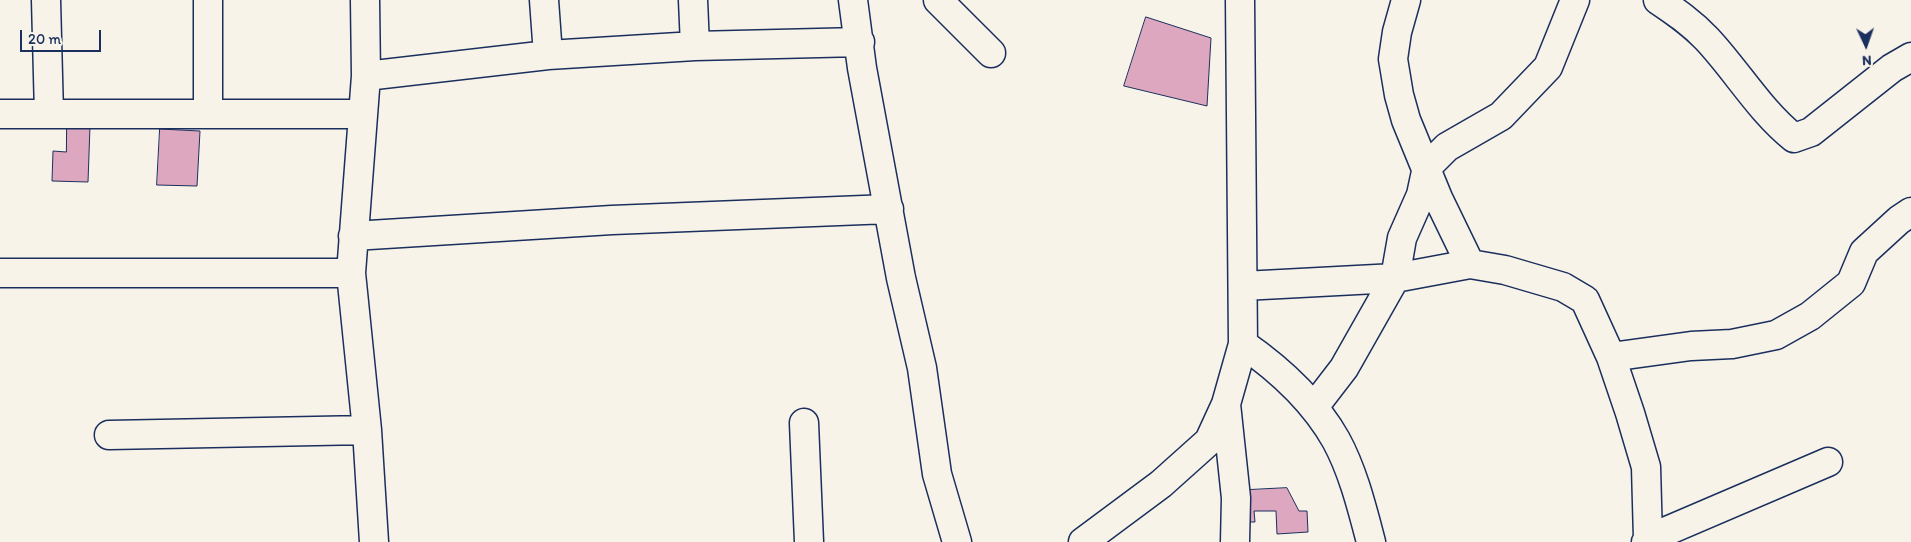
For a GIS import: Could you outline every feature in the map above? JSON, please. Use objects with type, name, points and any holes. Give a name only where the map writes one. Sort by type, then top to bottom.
[{"type":"street","points":[[46,0],[49,114]]},
{"type":"street","points":[[208,0],[208,114]]},
{"type":"street","points":[[365,0],[366,76],[352,236],[351,273],[367,430],[374,542]]},
{"type":"street","points":[[544,0],[548,54]]},
{"type":"street","points":[[693,0],[695,46]]},
{"type":"street","points":[[853,0],[862,68],[902,278],[922,368],[937,474],[957,542]]},
{"type":"street","points":[[938,0],[991,53]]},
{"type":"street","points":[[1083,542],[1161,484],[1208,441],[1226,404],[1243,344],[1240,0]]},
{"type":"street","points":[[1406,0],[1397,32],[1393,59],[1399,95],[1406,120],[1427,167],[1438,198],[1470,264]]},
{"type":"street","points":[[1314,407],[1344,368],[1396,278],[1402,238],[1421,195],[1427,167],[1447,147],[1501,116],[1548,67],[1575,0]]},
{"type":"street","points":[[1658,0],[1679,13],[1706,38],[1778,126],[1794,138],[1811,132],[1892,68],[1911,57]]},
{"type":"street","points":[[366,76],[548,54],[695,46],[860,42]]},
{"type":"street","points":[[0,114],[363,114]]},
{"type":"street","points":[[352,236],[612,220],[889,209]]},
{"type":"street","points":[[1611,357],[1691,346],[1732,344],[1776,335],[1810,316],[1851,283],[1864,252],[1911,212]]},
{"type":"street","points":[[1243,286],[1396,278],[1470,264],[1505,270],[1563,287],[1585,300],[1611,357],[1646,467],[1647,540],[1828,462]]},
{"type":"street","points":[[0,273],[351,273]]},
{"type":"street","points":[[1243,344],[1271,364],[1314,407],[1337,441],[1349,469],[1371,542]]},
{"type":"street","points":[[1226,404],[1236,498],[1235,542]]},
{"type":"street","points":[[804,423],[809,542]]},
{"type":"street","points":[[108,435],[367,430]]},
{"type":"building","points":[[1146,17],[1211,38],[1207,106],[1124,86]]},
{"type":"building","points":[[67,125],[90,126],[88,182],[52,181],[53,151],[66,152]]},
{"type":"building","points":[[160,129],[200,131],[197,186],[157,185]]},
{"type":"building","points":[[1287,488],[1299,511],[1307,511],[1308,532],[1277,534],[1276,511],[1254,511],[1255,522],[1243,522],[1248,490]]}]
